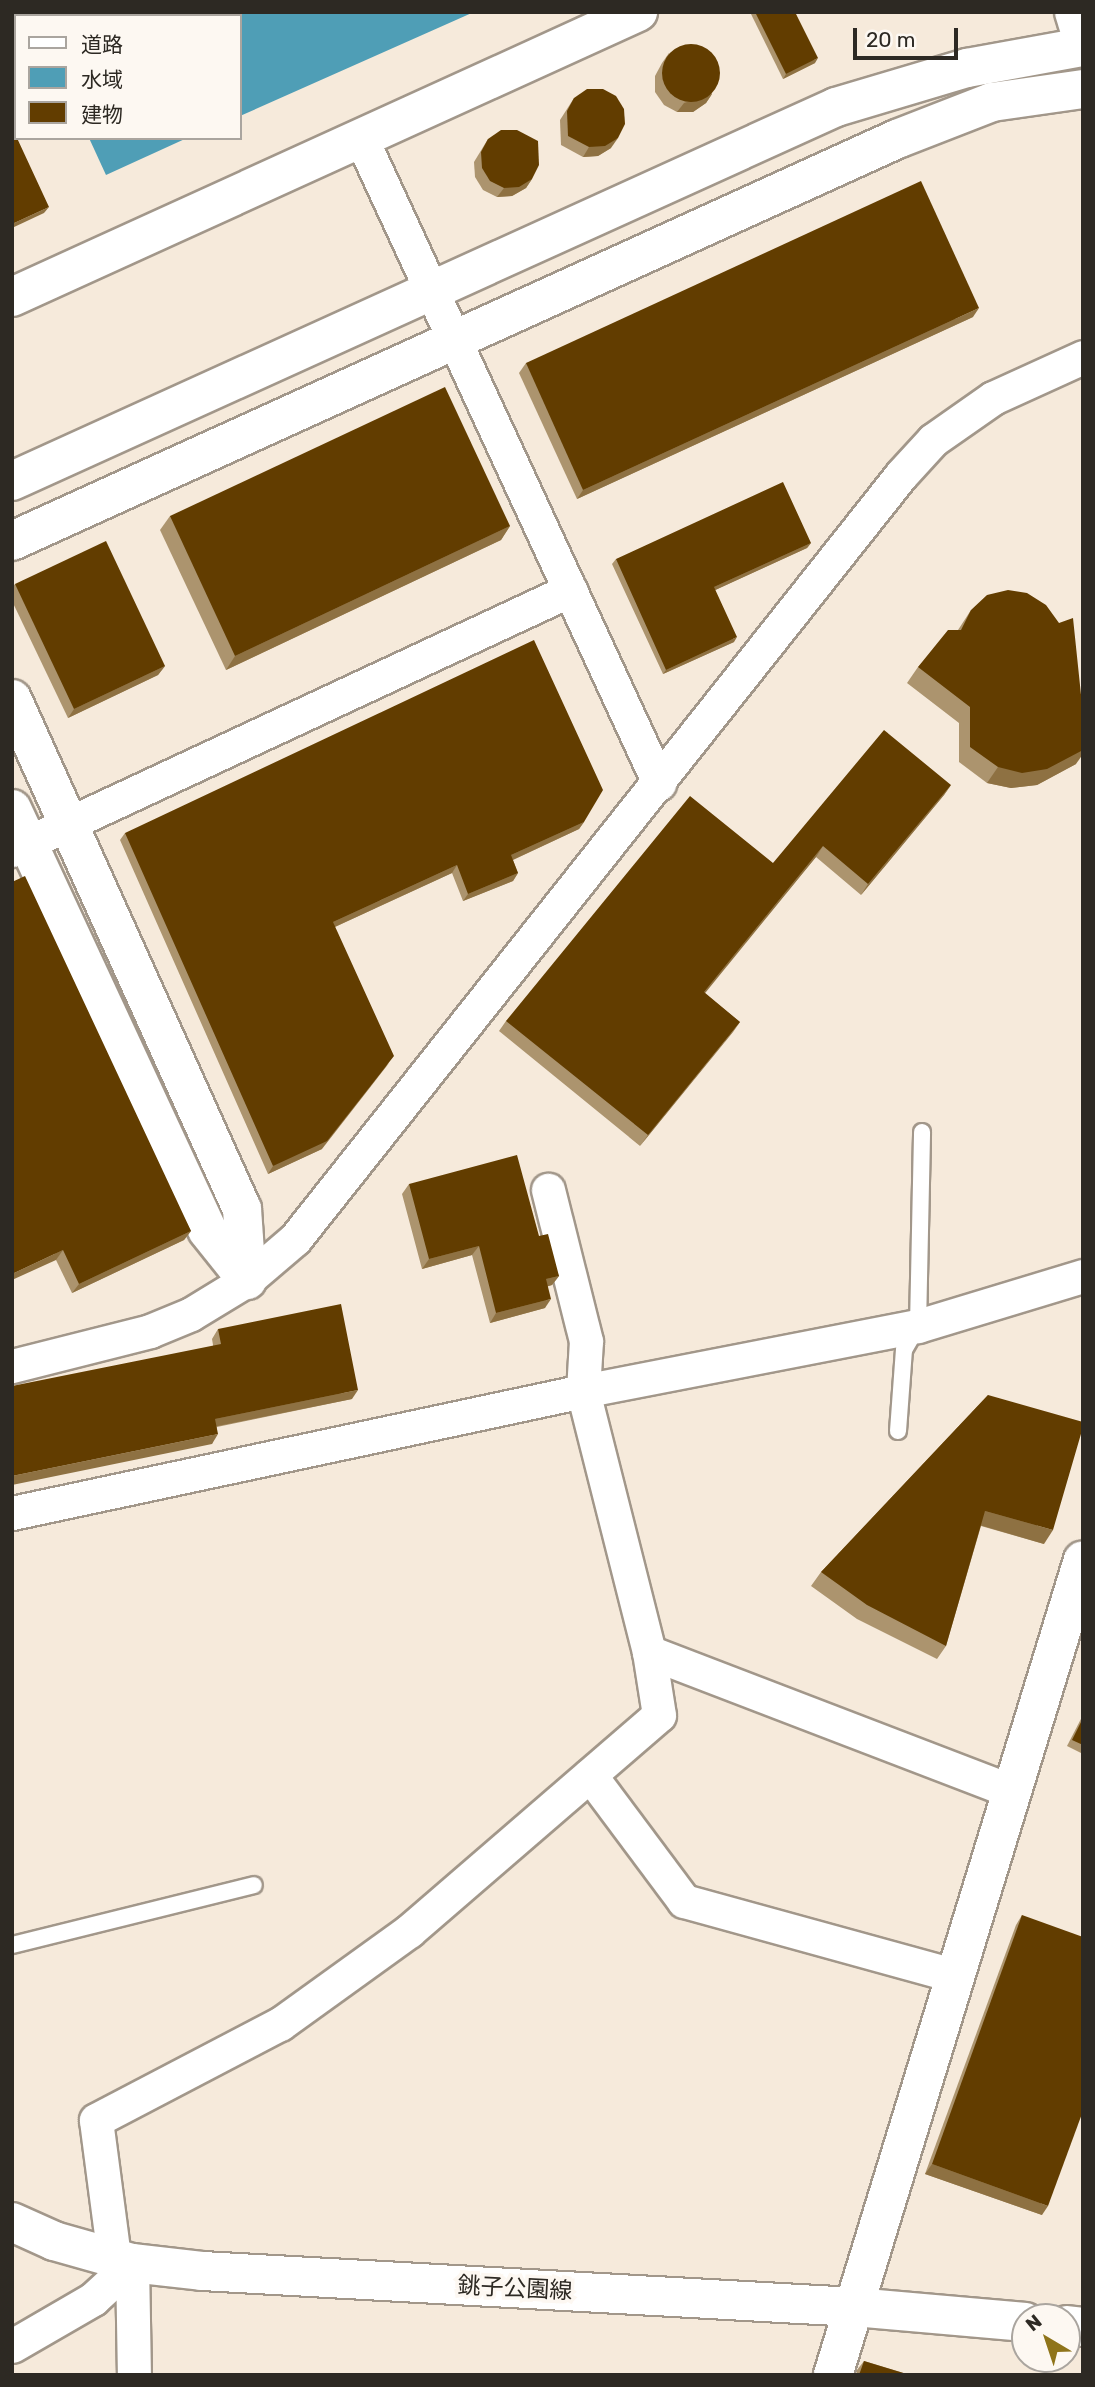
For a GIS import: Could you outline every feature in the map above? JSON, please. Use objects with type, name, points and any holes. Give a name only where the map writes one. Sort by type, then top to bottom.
[{"type":"street","points":[[12,297],[638,12]]},
{"type":"street","points":[[12,481],[836,107],[967,68],[1083,44],[1074,12]]},
{"type":"street","points":[[12,541],[918,130],[992,102],[1083,89]]},
{"type":"street","points":[[361,138],[659,783]]},
{"type":"street","points":[[12,1366],[150,1331],[191,1314],[247,1280],[295,1239],[933,440],[993,398],[1083,357]]},
{"type":"street","points":[[247,1280],[207,1230],[17,834],[67,825],[570,590]]},
{"type":"street","points":[[12,699],[242,1209],[247,1280]]},
{"type":"street","points":[[134,2375],[123,2260],[96,2119],[280,2024],[409,1931],[659,1715],[649,1652],[583,1391],[586,1341],[548,1190]]},
{"type":"street","points":[[12,1513],[583,1391],[918,1326],[1083,1276]]},
{"type":"street","points":[[833,2375],[1083,1560]]},
{"type":"street","points":[[649,1652],[1013,1792]]},
{"type":"street","points":[[590,1775],[684,1901],[956,1976]]},
{"type":"street","name":"銚子公園線","points":[[12,2222],[54,2241],[123,2260],[854,2307],[1011,2321]]},
{"type":"street","points":[[12,2346],[93,2299],[123,2260]]},
{"type":"lane","points":[[898,1431],[904,1350],[918,1326],[922,1132]]},
{"type":"lane","points":[[12,1945],[254,1885]]},
{"type":"water","points":[[31,12],[474,12],[242,115],[242,14]]},
{"type":"water","points":[[90,140],[183,140],[106,175]]},
{"type":"building","points":[[755,12],[795,12],[818,58],[786,74]]},
{"type":"building","points":[[685,44],[697,44],[712,52],[720,67],[720,79],[712,94],[697,102],[685,102],[670,94],[662,79],[662,67],[670,52]]},
{"type":"building","points":[[587,89],[603,89],[616,96],[624,109],[625,124],[618,138],[605,146],[589,147],[568,136],[567,111],[574,98]]},
{"type":"building","points":[[12,129],[14,140],[18,140],[49,207],[12,224]]},
{"type":"building","points":[[501,130],[517,130],[538,141],[539,165],[532,179],[519,187],[504,188],[490,181],[482,168],[481,152],[488,139]]},
{"type":"building","points":[[921,181],[979,308],[583,490],[526,363]]},
{"type":"building","points":[[445,387],[510,526],[235,656],[170,516]]},
{"type":"building","points":[[783,482],[811,543],[714,587],[737,637],[666,670],[616,559]]},
{"type":"building","points":[[106,541],[165,666],[74,709],[15,584]]},
{"type":"building","points":[[1008,590],[1027,593],[1046,605],[1059,623],[1073,618],[1083,714],[1083,750],[1047,769],[1022,773],[998,767],[970,747],[970,707],[918,667],[948,630],[961,630],[971,610],[987,595]]},
{"type":"building","points":[[534,640],[603,790],[584,822],[511,855],[518,873],[468,894],[457,865],[333,922],[394,1056],[327,1141],[273,1166],[125,833]]},
{"type":"building","points":[[884,730],[951,785],[868,884],[823,846],[704,992],[740,1022],[648,1135],[506,1021],[690,796],[773,863]]},
{"type":"building","points":[[25,876],[191,1231],[79,1284],[63,1250],[12,1274],[12,882]]},
{"type":"building","points":[[517,1155],[539,1236],[548,1234],[559,1276],[546,1279],[551,1299],[496,1313],[479,1246],[429,1259],[409,1184]]},
{"type":"building","points":[[341,1304],[358,1390],[215,1419],[218,1434],[12,1476],[12,1386],[221,1344],[218,1329]]},
{"type":"building","points":[[988,1395],[1083,1422],[1083,1427],[1053,1530],[985,1511],[946,1646],[867,1605],[821,1572]]},
{"type":"building","points":[[1083,1718],[1083,1745],[1072,1740]]},
{"type":"building","points":[[1022,1915],[1083,1937],[1083,2111],[1048,2206],[932,2164]]},
{"type":"building","points":[[864,2361],[910,2375],[859,2375]]}]
